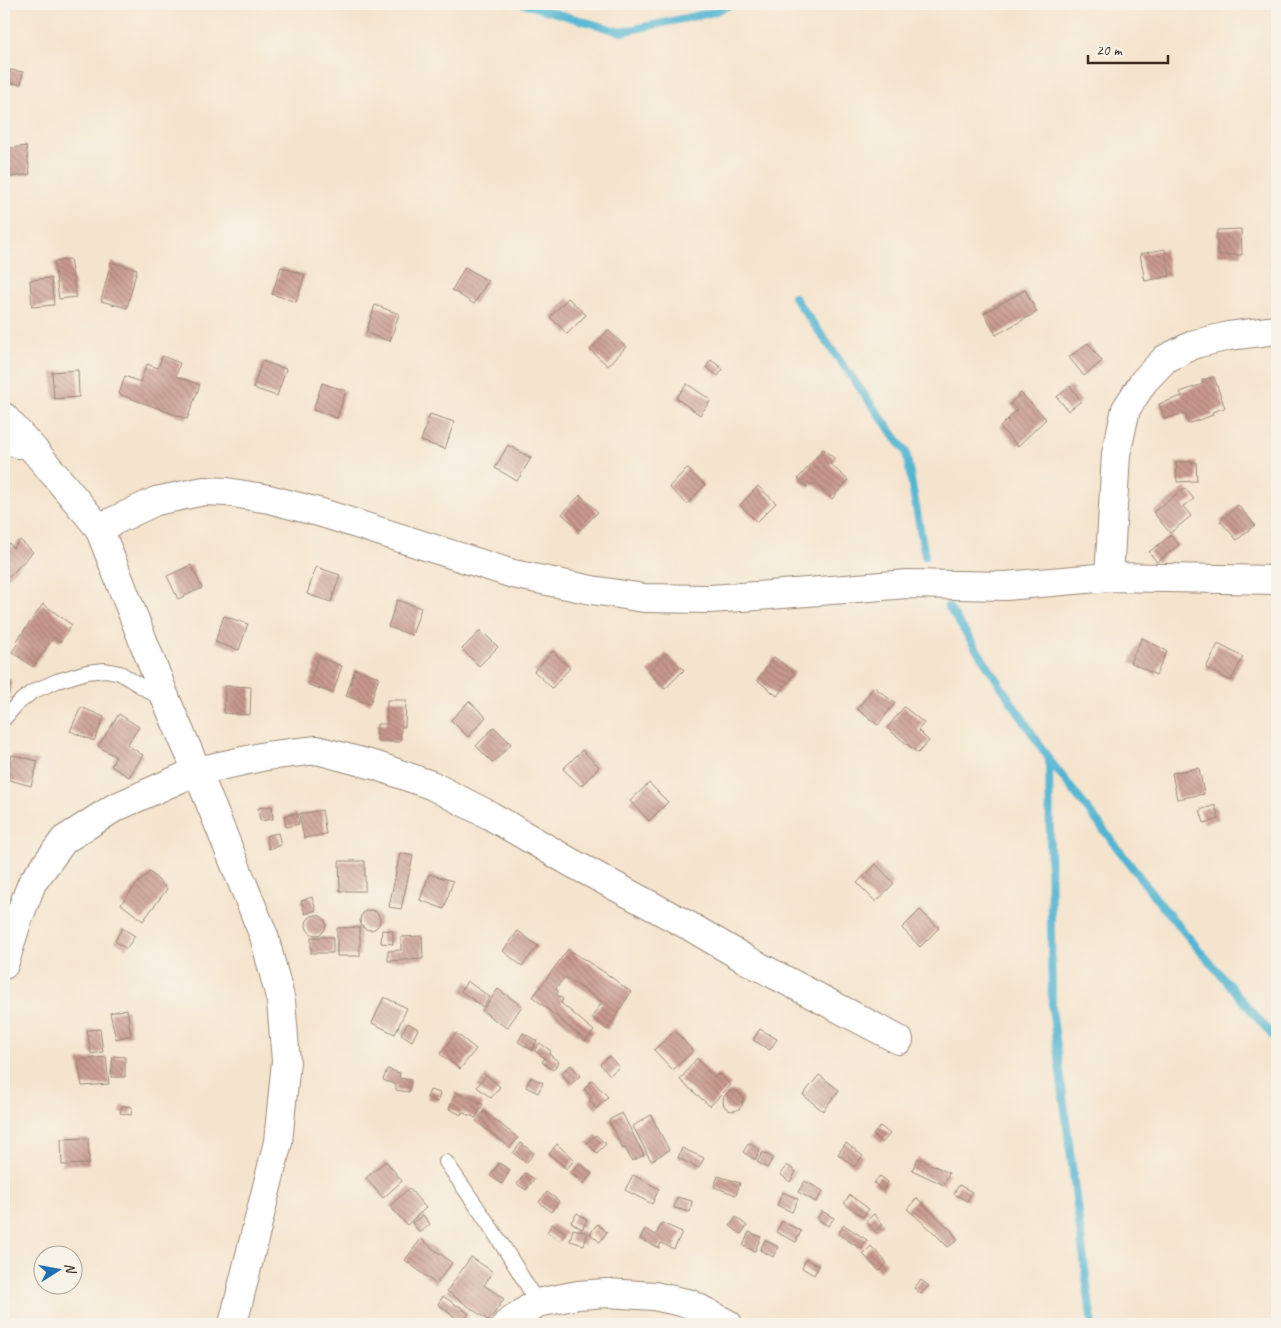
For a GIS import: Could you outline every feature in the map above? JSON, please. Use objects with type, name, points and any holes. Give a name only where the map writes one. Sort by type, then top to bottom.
[{"type":"street","points":[[1109,577],[1116,454],[1126,409],[1144,381],[1165,359],[1194,344],[1228,336],[1277,330]]},
{"type":"street","points":[[4,417],[99,528],[167,702],[264,936],[281,1001],[286,1061],[278,1142],[233,1324]]},
{"type":"street","points":[[99,528],[156,501],[204,491],[227,492],[269,498],[322,513],[513,574],[592,590],[644,598],[709,599],[906,584],[1006,586],[1109,577],[1277,580]]},
{"type":"street","points":[[4,965],[32,882],[64,840],[114,808],[197,771],[266,756],[317,750],[377,766],[431,785],[492,816],[570,862],[691,927],[747,960],[899,1040]]},
{"type":"street","points":[[507,1324],[537,1303],[578,1295],[607,1293],[654,1296],[691,1304],[728,1324]]},
{"type":"lane","points":[[4,445],[18,451],[34,450]]},
{"type":"lane","points":[[4,719],[17,704],[32,692],[57,681],[87,672],[105,670],[120,673],[167,702]]},
{"type":"lane","points":[[446,1162],[483,1214],[537,1303]]},
{"type":"building","points":[[10,70],[23,72],[21,84],[8,83]]},
{"type":"building","points":[[26,146],[30,174],[4,178],[4,149]]},
{"type":"building","points":[[1241,229],[1242,255],[1217,255],[1217,230]]},
{"type":"building","points":[[1165,249],[1170,276],[1145,281],[1140,254]]},
{"type":"building","points":[[70,259],[76,297],[59,299],[54,262]]},
{"type":"building","points":[[111,262],[137,269],[127,308],[101,301]]},
{"type":"building","points":[[281,267],[305,275],[296,302],[272,294]]},
{"type":"building","points":[[465,267],[488,281],[474,304],[452,290]]},
{"type":"building","points":[[51,278],[54,305],[32,307],[30,280]]},
{"type":"building","points":[[1025,290],[1037,312],[996,335],[984,313]]},
{"type":"building","points":[[568,298],[586,315],[567,334],[550,317]]},
{"type":"building","points":[[375,305],[399,314],[390,341],[366,333]]},
{"type":"building","points":[[608,330],[626,347],[608,366],[590,350]]},
{"type":"building","points":[[1088,343],[1102,361],[1084,376],[1069,357]]},
{"type":"building","points":[[162,356],[180,363],[176,376],[200,385],[187,419],[119,394],[125,376],[140,382],[147,364],[158,368]]},
{"type":"building","points":[[711,360],[723,369],[718,376],[706,367]]},
{"type":"building","points":[[262,361],[286,369],[277,396],[253,388]]},
{"type":"building","points":[[78,370],[79,397],[54,399],[52,372]]},
{"type":"building","points":[[1214,377],[1225,408],[1212,412],[1213,415],[1188,424],[1185,413],[1165,419],[1159,404],[1182,396],[1180,392],[1203,384],[1202,380]]},
{"type":"building","points":[[322,383],[346,391],[337,418],[313,410]]},
{"type":"building","points":[[687,384],[711,400],[700,415],[676,398]]},
{"type":"building","points":[[1070,386],[1081,401],[1068,411],[1057,397]]},
{"type":"building","points":[[1021,393],[1046,419],[1018,446],[1000,427],[1017,410],[1010,404]]},
{"type":"building","points":[[430,414],[454,422],[445,449],[421,441]]},
{"type":"building","points":[[508,445],[531,458],[517,481],[495,468]]},
{"type":"building","points":[[823,449],[835,459],[830,464],[848,480],[832,499],[813,483],[809,488],[798,479]]},
{"type":"building","points":[[1176,462],[1196,462],[1197,481],[1177,482]]},
{"type":"building","points":[[687,468],[705,485],[687,504],[669,487]]},
{"type":"building","points":[[758,486],[776,503],[757,522],[740,505]]},
{"type":"building","points":[[1185,488],[1194,499],[1183,506],[1191,516],[1170,533],[1153,512]]},
{"type":"building","points":[[580,495],[598,512],[580,530],[562,514]]},
{"type":"building","points":[[1238,505],[1255,525],[1237,540],[1220,521]]},
{"type":"building","points":[[1171,535],[1179,545],[1157,562],[1149,552]]},
{"type":"building","points":[[20,540],[33,552],[7,579],[4,576],[4,549],[9,543],[13,548]]},
{"type":"building","points":[[191,565],[202,588],[178,599],[167,576]]},
{"type":"building","points":[[316,567],[340,575],[331,602],[307,594]]},
{"type":"building","points":[[397,600],[421,608],[412,635],[388,627]]},
{"type":"building","points":[[43,604],[72,625],[60,642],[54,637],[33,667],[12,652],[18,643],[16,642]]},
{"type":"building","points":[[224,616],[248,624],[239,650],[215,642]]},
{"type":"building","points":[[481,630],[498,647],[479,666],[462,649]]},
{"type":"building","points":[[1142,638],[1167,651],[1156,675],[1130,662]]},
{"type":"building","points":[[1218,644],[1243,657],[1231,681],[1206,668]]},
{"type":"building","points":[[553,651],[570,668],[552,688],[534,671]]},
{"type":"building","points":[[666,653],[684,670],[665,689],[648,672]]},
{"type":"building","points":[[318,657],[342,666],[333,693],[309,685]]},
{"type":"building","points":[[774,657],[795,673],[777,696],[757,680]]},
{"type":"building","points":[[355,669],[379,677],[370,704],[346,696]]},
{"type":"building","points":[[4,679],[12,682],[8,696],[4,694]]},
{"type":"building","points":[[225,686],[251,687],[250,715],[224,713]]},
{"type":"building","points":[[874,687],[895,703],[878,725],[857,709]]},
{"type":"building","points":[[387,700],[406,700],[405,727],[401,727],[400,742],[377,741],[377,724],[387,724]]},
{"type":"building","points":[[469,701],[486,717],[468,737],[451,720]]},
{"type":"building","points":[[81,707],[104,717],[94,741],[70,731]]},
{"type":"building","points":[[904,707],[924,723],[918,730],[929,741],[918,753],[887,728]]},
{"type":"building","points":[[119,714],[139,727],[127,745],[143,755],[129,777],[111,766],[116,757],[98,746]]},
{"type":"building","points":[[494,727],[511,744],[493,763],[476,746]]},
{"type":"building","points":[[582,750],[599,767],[581,786],[563,769]]},
{"type":"building","points":[[12,755],[38,761],[31,786],[6,779]]},
{"type":"building","points":[[1199,768],[1204,794],[1177,799],[1172,773]]},
{"type":"building","points":[[649,783],[668,802],[649,821],[630,801]]},
{"type":"building","points":[[1215,805],[1219,819],[1204,823],[1200,810]]},
{"type":"building","points":[[272,806],[273,819],[260,821],[258,808]]},
{"type":"building","points":[[322,810],[326,834],[304,838],[299,814]]},
{"type":"building","points":[[297,813],[299,824],[286,827],[284,816]]},
{"type":"building","points":[[278,833],[281,845],[269,849],[266,836]]},
{"type":"building","points":[[400,853],[413,856],[401,909],[389,907]]},
{"type":"building","points":[[339,861],[365,861],[365,891],[340,891]]},
{"type":"building","points":[[876,864],[894,883],[876,902],[857,883]]},
{"type":"building","points":[[150,872],[167,889],[143,921],[121,904],[137,884]]},
{"type":"building","points":[[429,874],[453,881],[444,909],[420,900]]},
{"type":"building","points":[[312,897],[316,910],[305,914],[301,901]]},
{"type":"building","points":[[370,910],[377,913],[380,920],[377,927],[370,930],[363,927],[360,920],[363,913]]},
{"type":"building","points":[[920,910],[939,928],[920,947],[902,928]]},
{"type":"building","points":[[316,915],[323,918],[326,925],[323,932],[316,935],[309,932],[306,925],[309,918]]},
{"type":"building","points":[[360,927],[360,956],[337,956],[337,928]]},
{"type":"building","points":[[122,928],[135,936],[126,949],[115,941]]},
{"type":"building","points":[[382,930],[393,931],[393,944],[381,943]]},
{"type":"building","points":[[518,931],[538,946],[522,966],[503,951]]},
{"type":"building","points":[[422,936],[423,959],[388,961],[388,951],[401,950],[401,937]]},
{"type":"building","points":[[311,937],[333,937],[333,953],[311,953]]},
{"type":"building","points":[[568,949],[631,992],[607,1030],[592,1017],[602,1002],[565,977],[556,988],[558,992],[556,994],[563,999],[561,1003],[594,1031],[586,1041],[533,997]]},
{"type":"building","points":[[467,981],[490,997],[483,1007],[461,991]]},
{"type":"building","points":[[498,989],[522,1006],[507,1028],[482,1011]]},
{"type":"building","points":[[384,997],[407,1008],[395,1034],[372,1023]]},
{"type":"building","points":[[127,1009],[131,1035],[116,1039],[110,1013]]},
{"type":"building","points":[[408,1023],[418,1029],[412,1041],[401,1034]]},
{"type":"building","points":[[100,1029],[103,1052],[91,1054],[87,1030]]},
{"type":"building","points":[[760,1029],[777,1039],[770,1050],[753,1040]]},
{"type":"building","points":[[675,1031],[693,1051],[673,1070],[654,1050]]},
{"type":"building","points":[[456,1033],[476,1049],[460,1069],[440,1054]]},
{"type":"building","points":[[523,1033],[537,1041],[532,1050],[518,1042]]},
{"type":"building","points":[[540,1043],[551,1051],[549,1054],[559,1062],[553,1070],[542,1062],[545,1058],[534,1050]]},
{"type":"building","points":[[113,1056],[125,1057],[125,1077],[111,1077]]},
{"type":"building","points":[[609,1056],[619,1067],[610,1075],[600,1064]]},
{"type":"building","points":[[106,1057],[109,1084],[82,1086],[78,1060]]},
{"type":"building","points":[[697,1058],[714,1077],[719,1074],[731,1085],[710,1106],[680,1080]]},
{"type":"building","points":[[571,1065],[580,1076],[570,1085],[561,1073]]},
{"type":"building","points":[[387,1069],[400,1073],[399,1078],[411,1080],[409,1092],[396,1090],[396,1085],[383,1080]]},
{"type":"building","points":[[486,1075],[500,1087],[491,1098],[477,1087]]},
{"type":"building","points":[[819,1075],[839,1090],[823,1111],[803,1095]]},
{"type":"building","points":[[531,1077],[543,1083],[538,1093],[526,1087]]},
{"type":"building","points":[[592,1080],[608,1097],[596,1109],[589,1100],[592,1097],[584,1089]]},
{"type":"building","points":[[430,1090],[440,1093],[438,1102],[427,1098]]},
{"type":"building","points":[[733,1091],[740,1094],[743,1101],[740,1108],[733,1111],[726,1108],[723,1101],[726,1094]]},
{"type":"building","points":[[456,1092],[483,1104],[476,1118],[462,1112],[461,1115],[449,1109]]},
{"type":"building","points":[[122,1106],[132,1107],[131,1115],[120,1113]]},
{"type":"building","points":[[484,1111],[518,1138],[510,1148],[476,1121]]},
{"type":"building","points":[[622,1113],[644,1155],[632,1161],[625,1148],[623,1149],[609,1120]]},
{"type":"building","points":[[651,1115],[669,1150],[651,1161],[633,1126]]},
{"type":"building","points":[[880,1126],[890,1134],[882,1143],[873,1135]]},
{"type":"building","points":[[596,1135],[606,1144],[597,1153],[587,1143]]},
{"type":"building","points":[[88,1138],[89,1164],[62,1165],[61,1139]]},
{"type":"building","points":[[521,1143],[534,1153],[526,1163],[513,1153]]},
{"type":"building","points":[[749,1143],[760,1150],[755,1160],[743,1152]]},
{"type":"building","points":[[846,1143],[863,1156],[854,1167],[838,1154]]},
{"type":"building","points":[[557,1144],[574,1160],[567,1169],[549,1154]]},
{"type":"building","points":[[682,1148],[704,1158],[699,1168],[678,1158]]},
{"type":"building","points":[[763,1152],[773,1158],[767,1168],[757,1162]]},
{"type":"building","points":[[918,1158],[949,1173],[944,1185],[912,1170]]},
{"type":"building","points":[[386,1161],[402,1181],[383,1198],[366,1178]]},
{"type":"building","points":[[499,1163],[510,1170],[502,1184],[490,1176]]},
{"type":"building","points":[[580,1163],[592,1174],[583,1184],[571,1173]]},
{"type":"building","points":[[787,1165],[796,1172],[790,1182],[780,1174]]},
{"type":"building","points":[[525,1173],[534,1179],[526,1190],[517,1184]]},
{"type":"building","points":[[633,1175],[659,1189],[652,1204],[625,1190]]},
{"type":"building","points":[[718,1176],[740,1183],[736,1195],[714,1187]]},
{"type":"building","points":[[880,1176],[888,1182],[883,1190],[874,1183]]},
{"type":"building","points":[[805,1181],[823,1191],[816,1202],[798,1192]]},
{"type":"building","points":[[959,1185],[972,1192],[967,1201],[954,1194]]},
{"type":"building","points":[[409,1188],[426,1208],[407,1225],[390,1206]]},
{"type":"building","points":[[547,1192],[559,1201],[551,1212],[539,1202]]},
{"type":"building","points":[[783,1192],[798,1199],[792,1212],[777,1205]]},
{"type":"building","points":[[850,1195],[869,1209],[863,1217],[844,1203]]},
{"type":"building","points":[[677,1197],[692,1201],[690,1212],[674,1208]]},
{"type":"building","points":[[917,1198],[952,1231],[958,1240],[948,1247],[907,1209]]},
{"type":"building","points":[[822,1211],[834,1218],[828,1226],[817,1219]]},
{"type":"building","points":[[577,1213],[587,1220],[582,1229],[571,1222]]},
{"type":"building","points":[[874,1214],[883,1224],[875,1231],[866,1221]]},
{"type":"building","points":[[423,1215],[430,1224],[420,1233],[412,1223]]},
{"type":"building","points":[[736,1217],[747,1226],[741,1234],[730,1226]]},
{"type":"building","points":[[782,1221],[801,1231],[796,1242],[776,1232]]},
{"type":"building","points":[[662,1223],[682,1232],[674,1249],[661,1243],[659,1248],[640,1239],[645,1229],[656,1235]]},
{"type":"building","points":[[552,1224],[566,1233],[560,1241],[547,1232]]},
{"type":"building","points":[[597,1224],[607,1232],[600,1242],[590,1234]]},
{"type":"building","points":[[844,1225],[867,1240],[861,1249],[838,1234]]},
{"type":"building","points":[[573,1229],[588,1233],[584,1245],[570,1241]]},
{"type":"building","points":[[749,1232],[761,1237],[755,1251],[743,1246]]},
{"type":"building","points":[[421,1239],[452,1263],[436,1284],[405,1260]]},
{"type":"building","points":[[765,1240],[778,1247],[773,1257],[760,1250]]},
{"type":"building","points":[[871,1246],[887,1263],[879,1271],[863,1254]]},
{"type":"building","points":[[471,1257],[493,1272],[484,1285],[504,1299],[489,1321],[447,1291]]},
{"type":"building","points":[[806,1259],[819,1266],[814,1275],[802,1268]]},
{"type":"building","points":[[921,1280],[929,1286],[921,1294],[914,1288]]},
{"type":"building","points":[[443,1296],[469,1314],[462,1323],[438,1304]]},
{"type":"waterway","points":[[524,4],[621,32],[714,12],[732,4]]},
{"type":"waterway","points":[[794,297],[906,452],[925,556]]},
{"type":"waterway","points":[[948,606],[1049,759],[1052,1008],[1092,1324]]},
{"type":"waterway","points":[[1049,759],[1162,906],[1277,1041]]}]
